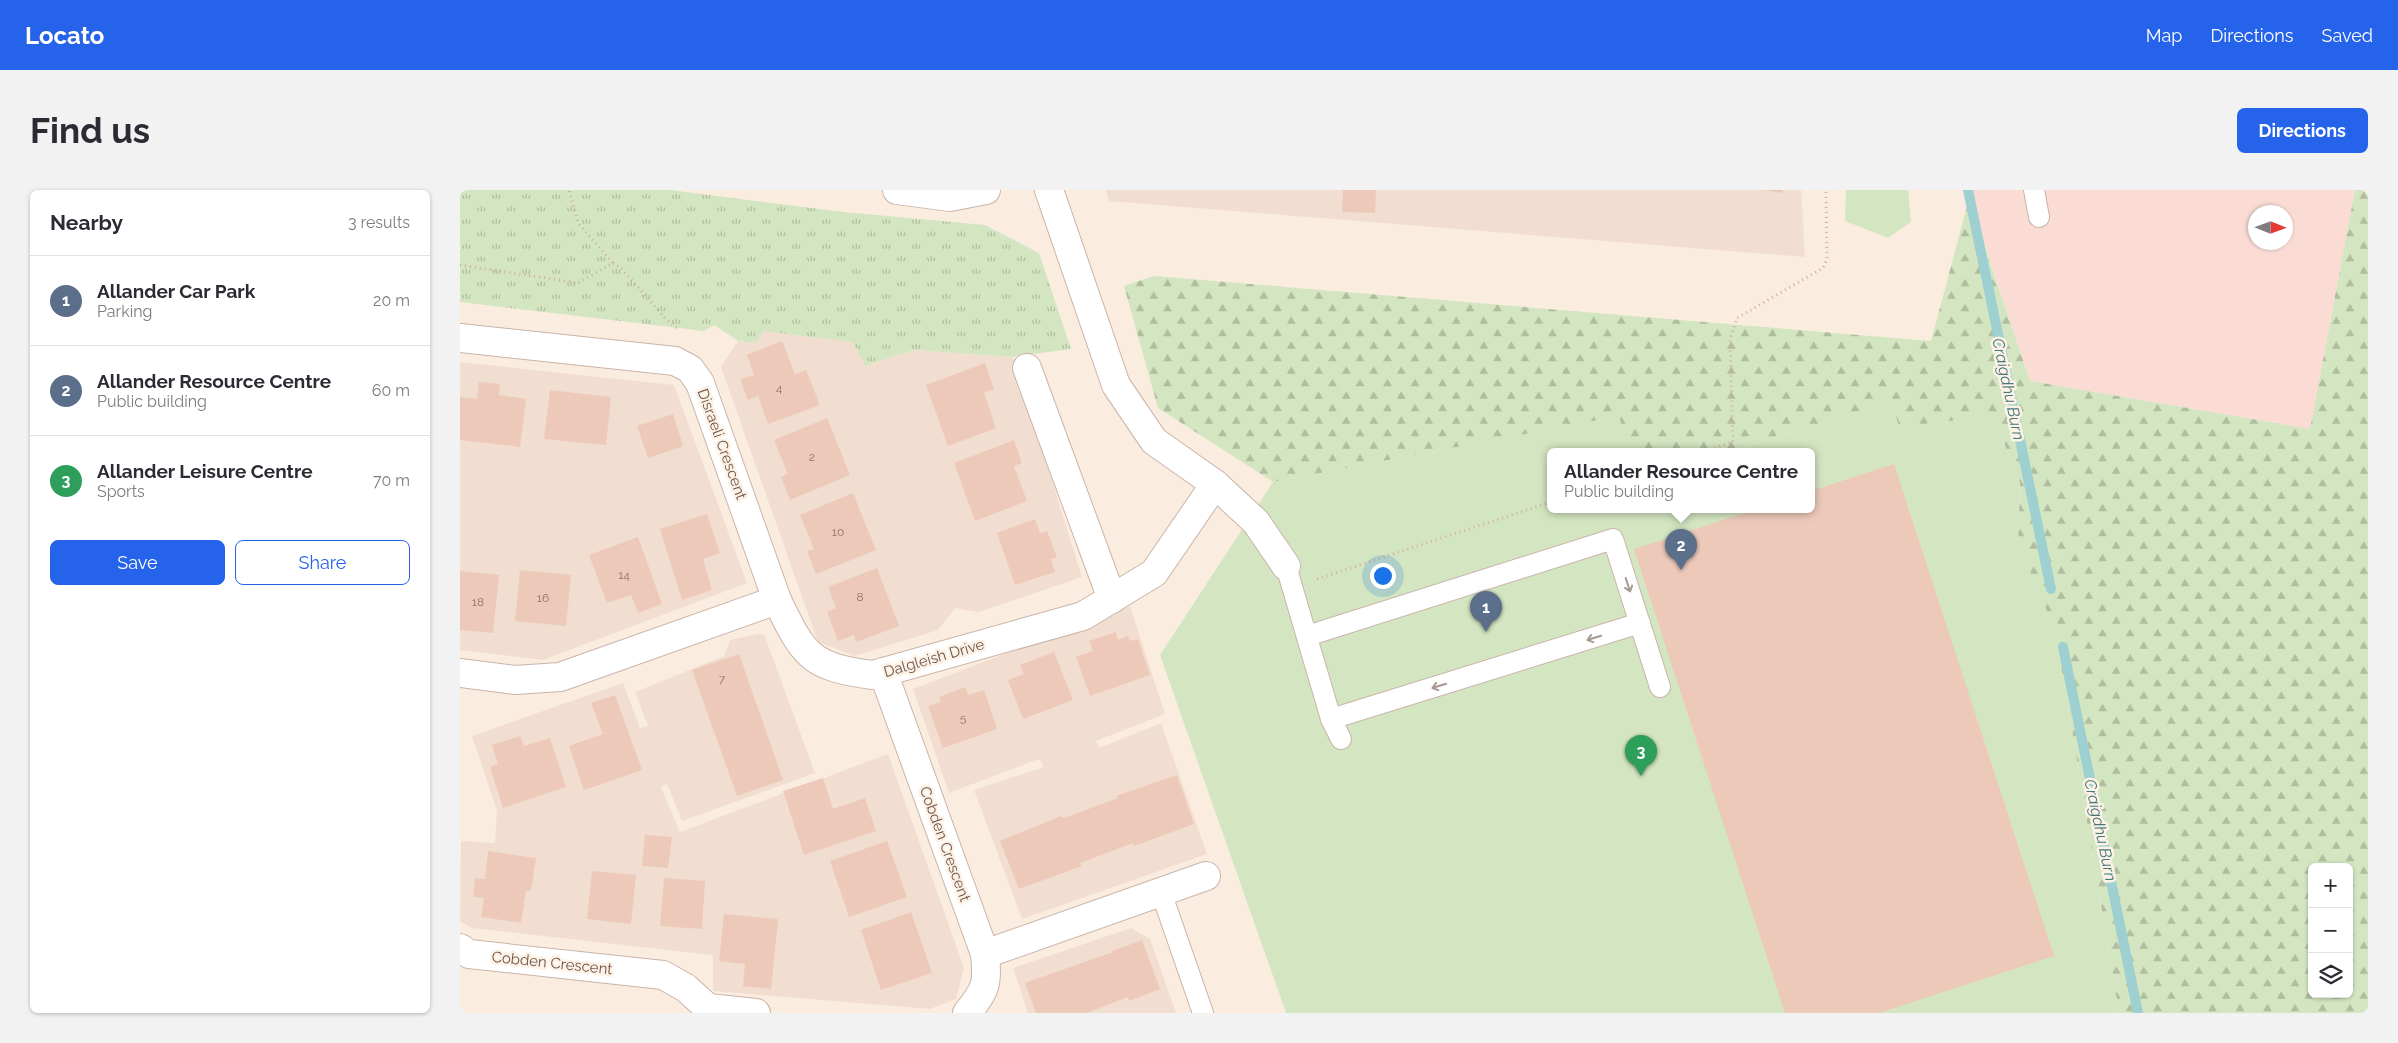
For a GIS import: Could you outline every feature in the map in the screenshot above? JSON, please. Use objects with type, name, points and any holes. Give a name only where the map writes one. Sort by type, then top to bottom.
[{"type":"street","points":[[897,190],[950,196],[986,190]]},
{"type":"street","points":[[1049,190],[1116,385],[1154,441],[1215,484],[1256,522],[1289,577]]},
{"type":"street","name":"Disraeli Crescent","points":[[460,338],[674,361],[690,369],[700,383],[777,600]]},
{"type":"street","points":[[1027,368],[1112,599]]},
{"type":"street","name":"Dalgleish Drive","points":[[777,600],[796,638],[819,662],[844,671],[873,675],[1083,616],[1154,573],[1215,484]]},
{"type":"street","points":[[460,674],[515,680],[560,677],[777,600]]},
{"type":"street","name":"Cobden Crescent","points":[[882,672],[985,954],[986,971],[983,994],[967,1013]]},
{"type":"street","points":[[985,954],[1206,876]]},
{"type":"street","name":"Cobden Crescent","points":[[460,948],[469,954],[663,975],[686,988],[708,1008],[756,1013]]},
{"type":"lane","points":[[2034,190],[2038,217]]},
{"type":"lane","points":[[1307,636],[1613,539],[1660,687]]},
{"type":"lane","points":[[1289,577],[1331,719],[1341,739]]},
{"type":"lane","points":[[1331,719],[1640,623]]},
{"type":"lane","points":[[1161,892],[1203,1013]]},
{"type":"path","points":[[569,190],[578,223],[613,263],[621,268],[643,292]]},
{"type":"path","points":[[1714,448],[1733,442],[1730,340],[1737,318],[1823,268],[1826,258],[1826,190]]},
{"type":"path","points":[[460,265],[578,283],[613,263]]},
{"type":"path","points":[[1289,577],[1547,503]]},
{"type":"shaded area","points":[[1106,190],[1801,190],[1805,257],[1109,201]]},
{"type":"shaded area","points":[[1967,190],[2355,190],[2310,429],[2030,381]]},
{"type":"shaded area","points":[[763,330],[854,342],[865,366],[913,350],[1013,357],[1082,577],[979,612],[955,608],[938,630],[855,656],[818,642],[721,367],[738,341],[757,343]]},
{"type":"shaded area","points":[[460,362],[674,385],[747,583],[543,660],[460,650]]},
{"type":"shaded area","points":[[1130,606],[1165,714],[1096,741],[1099,748],[1161,723],[1207,854],[1022,919],[974,790],[1044,767],[1039,759],[949,793],[913,689]]},
{"type":"shaded area","points":[[764,634],[815,773],[682,821],[667,784],[661,787],[680,832],[888,754],[964,968],[956,999],[930,1009],[713,991],[713,955],[472,928],[460,921],[461,841],[495,843],[497,811],[472,736],[623,683],[640,728],[648,726],[635,692],[724,656],[730,640]]},
{"type":"shaded area","points":[[1131,928],[1150,939],[1176,1013],[1028,1013],[1013,968]]},
{"type":"green space","points":[[460,190],[670,190],[844,212],[985,225],[1039,253],[1071,349],[1013,357],[913,350],[865,366],[853,342],[763,331],[757,343],[738,341],[714,325],[704,331],[460,302]]},
{"type":"green space","points":[[1846,190],[1908,190],[1911,222],[1888,238],[1845,221]]},
{"type":"green space","points":[[2355,190],[2368,190],[2368,1013],[2119,1013],[2055,631],[2018,543],[2020,483],[1993,416],[1899,427],[1891,402],[1740,448],[1628,448],[1618,417],[1273,482],[1158,408],[1124,286],[1154,276],[1931,341],[1969,199],[2030,381],[2310,429]]},
{"type":"green space","points":[[1891,402],[1899,427],[1993,416],[2020,483],[2018,543],[2055,630],[2119,1013],[1286,1013],[1160,655],[1273,482],[1619,416],[1628,448],[1547,448],[1547,513],[1815,513],[1815,448],[1740,448]]},
{"type":"building","points":[[1343,190],[1376,190],[1375,213],[1342,212]]},
{"type":"building","points":[[1763,190],[1783,190],[1783,193]]},
{"type":"building","points":[[782,341],[795,374],[806,370],[820,405],[768,424],[758,396],[748,400],[740,379],[754,375],[747,355]]},
{"type":"building","points":[[985,363],[994,389],[984,393],[996,428],[948,446],[926,385]]},
{"type":"building","points":[[479,382],[500,384],[499,395],[526,399],[520,447],[460,440],[460,397],[477,399]]},
{"type":"building","points":[[550,390],[611,397],[606,445],[544,439]]},
{"type":"building","points":[[673,414],[683,446],[648,458],[637,426]]},
{"type":"building","points":[[827,418],[850,475],[790,500],[781,477],[788,474],[774,440]]},
{"type":"building","points":[[1014,440],[1022,463],[1014,466],[1027,501],[975,521],[954,463]]},
{"type":"building","points":[[1894,464],[2054,956],[1879,1013],[1785,1013],[1634,549],[1745,513],[1815,513],[1815,490]]},
{"type":"building","points":[[853,493],[876,550],[816,574],[807,551],[814,549],[800,515]]},
{"type":"building","points":[[707,514],[720,553],[703,559],[712,590],[682,600],[660,529]]},
{"type":"building","points":[[1035,519],[1040,533],[1047,531],[1057,557],[1051,559],[1055,572],[1015,585],[997,533]]},
{"type":"building","points":[[638,537],[662,604],[638,613],[631,595],[607,603],[589,555]]},
{"type":"building","points":[[877,568],[899,626],[856,642],[854,635],[838,641],[827,612],[836,608],[828,587]]},
{"type":"building","points":[[520,570],[571,575],[566,626],[515,621]]},
{"type":"building","points":[[460,571],[499,575],[493,633],[460,630]]},
{"type":"building","points":[[1116,632],[1118,640],[1128,636],[1130,641],[1138,639],[1150,675],[1090,696],[1076,657],[1093,651],[1089,641]]},
{"type":"building","points":[[1054,652],[1073,700],[1023,719],[1008,680],[1024,674],[1020,665]]},
{"type":"building","points":[[739,654],[783,780],[737,796],[692,670]]},
{"type":"building","points":[[965,687],[968,695],[984,690],[997,729],[943,748],[928,706],[941,702],[939,697]]},
{"type":"building","points":[[615,695],[642,770],[584,790],[569,746],[603,734],[591,703]]},
{"type":"building","points":[[520,736],[524,746],[550,738],[566,787],[503,808],[490,767],[498,764],[492,745]]},
{"type":"building","points":[[1177,775],[1194,824],[1134,846],[1133,843],[1080,863],[1082,866],[1019,889],[1000,841],[1061,816],[1064,818],[1118,798],[1116,796]]},
{"type":"building","points":[[823,778],[833,809],[865,798],[876,831],[804,855],[783,791]]},
{"type":"building","points":[[645,835],[672,837],[668,868],[642,866]]},
{"type":"building","points":[[887,841],[907,897],[849,917],[830,861]]},
{"type":"building","points":[[488,851],[536,858],[531,891],[526,891],[521,923],[481,917],[484,898],[473,897],[475,878],[485,879]]},
{"type":"building","points":[[592,871],[636,875],[631,924],[587,919]]},
{"type":"building","points":[[664,878],[705,881],[702,929],[660,926]]},
{"type":"building","points":[[911,912],[932,973],[881,990],[861,930]]},
{"type":"building","points":[[724,914],[778,919],[771,989],[743,986],[745,964],[719,961]]},
{"type":"building","points":[[1142,940],[1160,989],[1129,1001],[1128,997],[1086,1013],[1036,1013],[1025,983]]},
{"type":"waterway","name":"Craigdhu Burn","points":[[1968,190],[2051,589]]},
{"type":"waterway","name":"Craigdhu Burn","points":[[2063,647],[2138,1013]]},
{"type":"place","name":"Allander Resource Centre","points":[[1681,570]]},
{"type":"place","name":"Allander Car Park","points":[[1486,632]]},
{"type":"place","name":"Allander Leisure Centre","points":[[1641,776]]}]
